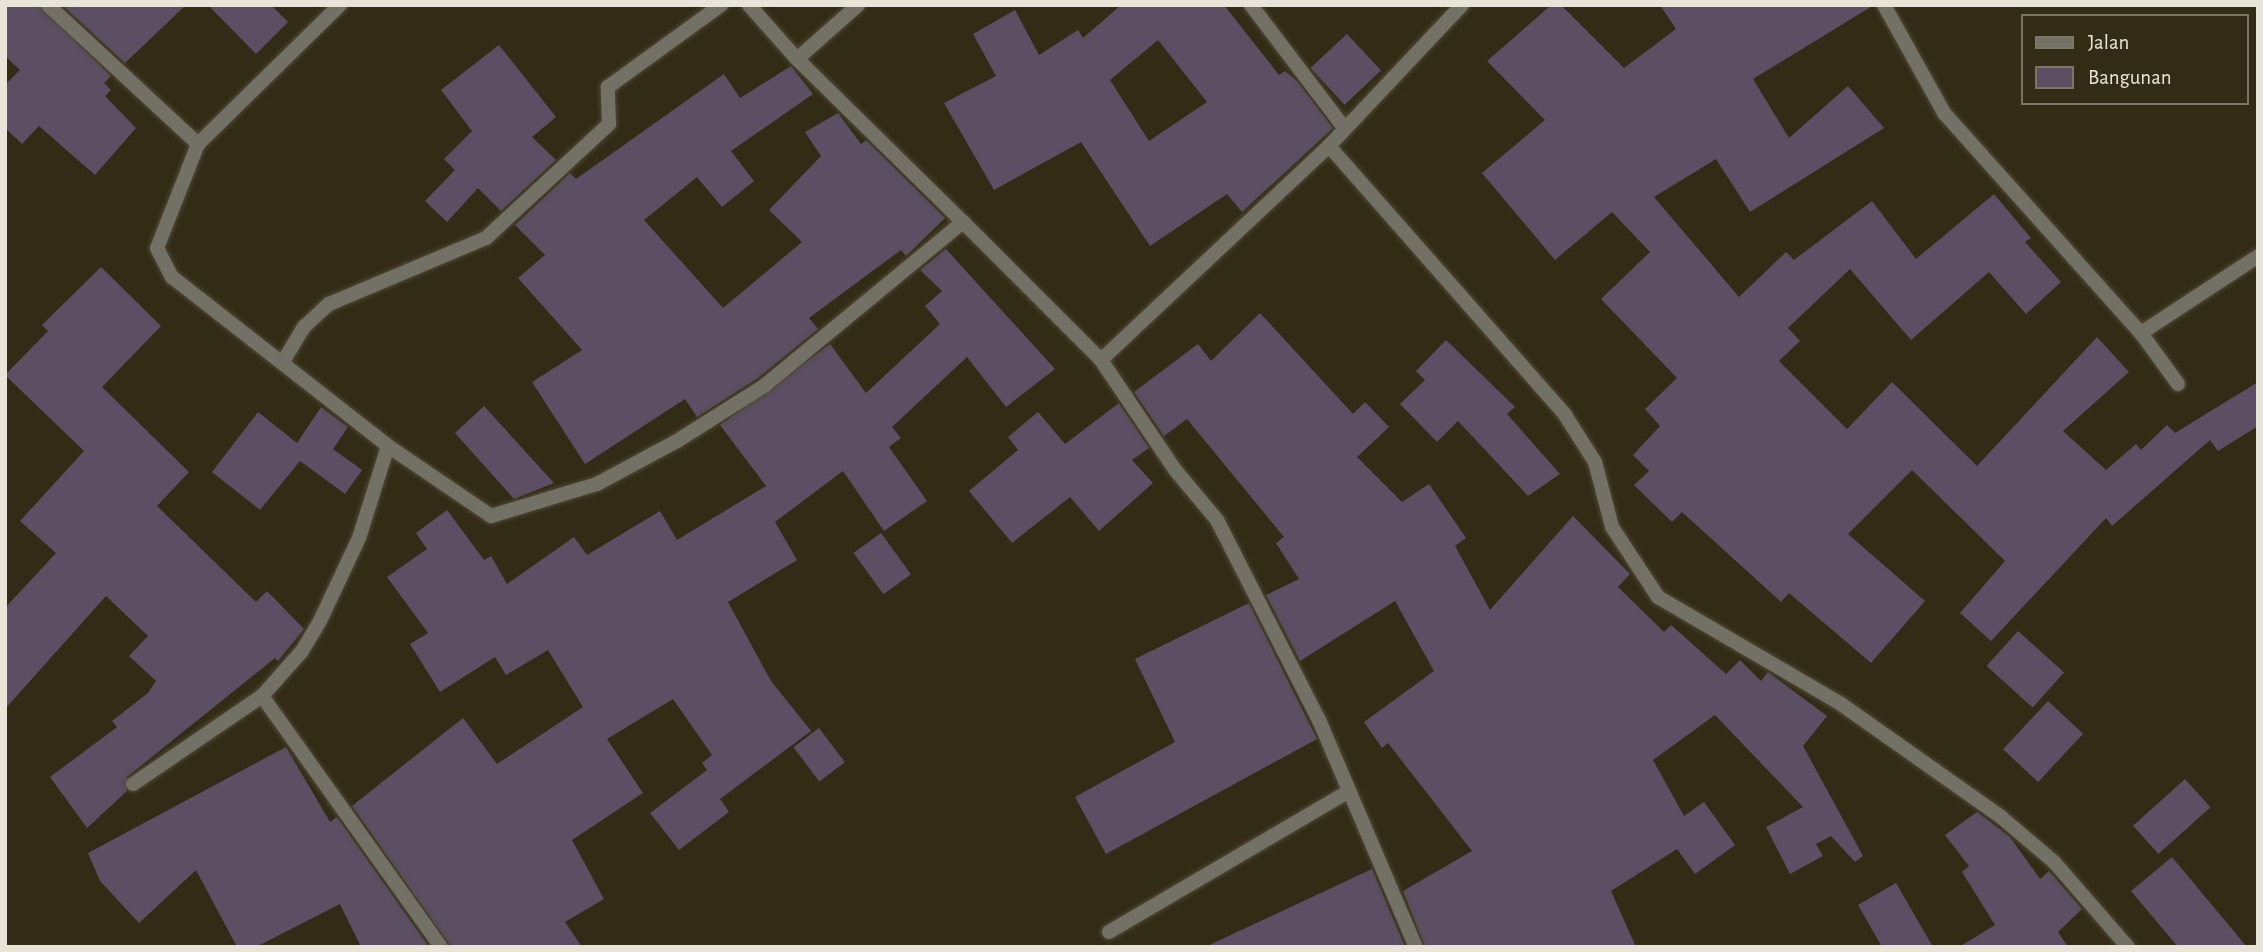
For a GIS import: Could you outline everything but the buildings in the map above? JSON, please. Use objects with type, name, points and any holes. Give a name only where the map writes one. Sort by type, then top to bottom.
[{"type":"street","points":[[48,5],[187,129],[198,144]]},
{"type":"street","points":[[340,5],[198,144],[195,162],[162,223],[156,248],[161,261],[183,288],[284,360],[388,446],[491,516],[597,484],[764,386],[963,222]]},
{"type":"street","points":[[284,360],[303,327],[329,304],[486,238],[609,124],[608,87],[721,5]]},
{"type":"street","points":[[750,5],[797,59],[1101,360],[1217,520],[1319,720],[1346,793],[1416,947]]},
{"type":"street","points":[[797,59],[858,5]]},
{"type":"street","points":[[1251,5],[1343,126]]},
{"type":"street","points":[[1101,360],[1329,146],[1343,126],[1462,5]]},
{"type":"street","points":[[1884,5],[1944,113],[2141,333],[2178,384]]},
{"type":"street","points":[[1329,146],[1565,415],[1595,462],[1612,527],[1658,597],[1841,704],[2001,817],[2054,862],[2128,947]]},
{"type":"street","points":[[2141,333],[2258,256]]},
{"type":"street","points":[[133,784],[262,696],[302,651],[320,621],[359,538],[388,446]]},
{"type":"street","points":[[262,696],[442,947]]},
{"type":"street","points":[[1110,932],[1346,793]]}]
